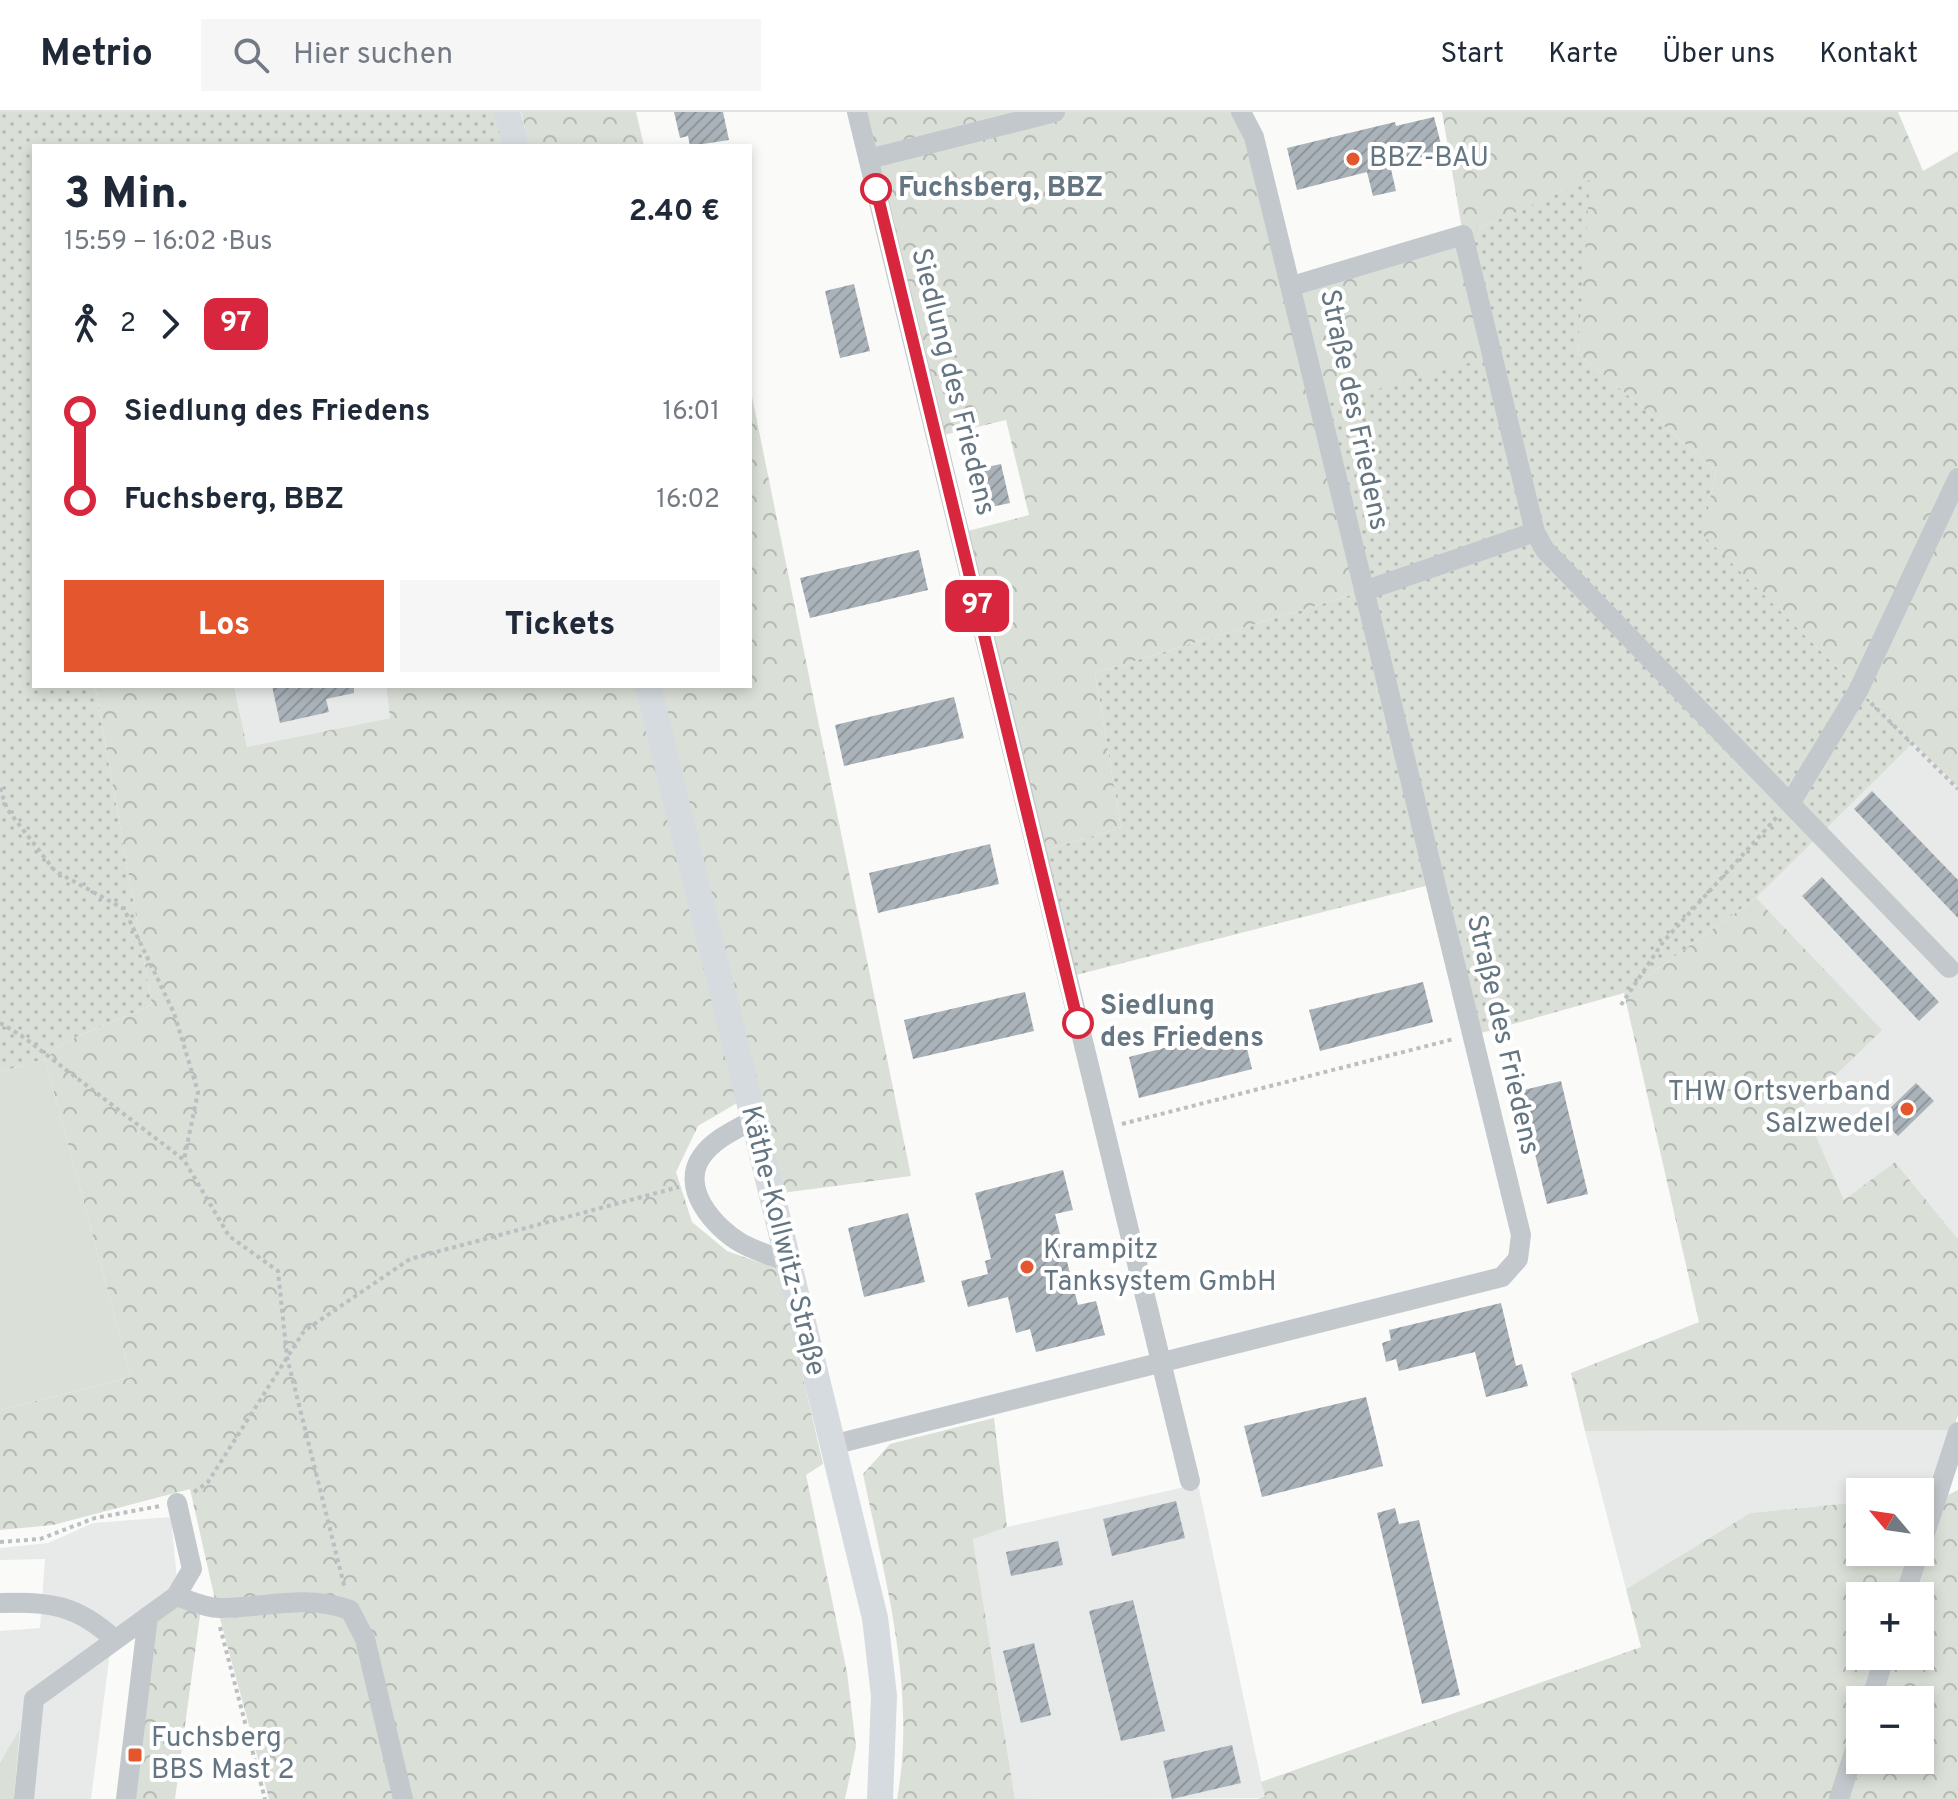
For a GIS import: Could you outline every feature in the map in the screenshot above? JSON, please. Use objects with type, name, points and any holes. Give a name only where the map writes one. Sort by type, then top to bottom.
[{"type":"main road","points":[[507,112],[515,144]]},
{"type":"main road","name":"Käthe-Kollwitz-Straße","points":[[648,688],[875,1618],[883,1670],[885,1723],[880,1799]]},
{"type":"street","name":"Siedlung des Friedens","points":[[857,112],[1190,1481]]},
{"type":"street","points":[[869,159],[1055,112]]},
{"type":"street","points":[[1241,112],[1254,137],[1292,286]]},
{"type":"street","name":"Straße des Friedens","points":[[1160,1365],[1502,1277],[1518,1259],[1521,1235],[1292,286],[1463,235],[1535,532],[1545,550],[1949,968]]},
{"type":"street","points":[[1791,802],[1858,691],[1958,478]]},
{"type":"street","points":[[1364,591],[1535,532]]},
{"type":"street","points":[[753,1120],[719,1139],[700,1158],[694,1183],[707,1216],[740,1242],[788,1262]]},
{"type":"street","points":[[832,1445],[1160,1365]]},
{"type":"street","points":[[1934,1507],[1958,1432]]},
{"type":"street","points":[[24,1799],[34,1699],[176,1596],[192,1569],[177,1503]]},
{"type":"street","points":[[176,1596],[215,1608],[306,1600],[350,1610],[365,1639],[403,1799]]},
{"type":"street","points":[[0,1603],[44,1601],[91,1618],[114,1639]]},
{"type":"street","points":[[126,1799],[148,1616]]},
{"type":"street","points":[[1839,1799],[1847,1774]]},
{"type":"path","points":[[1858,691],[1958,789]]},
{"type":"path","points":[[0,788],[7,809],[55,871],[124,909],[174,1013],[198,1092],[184,1160]]},
{"type":"path","points":[[1621,1005],[1663,942],[1791,802]]},
{"type":"path","points":[[0,1023],[22,1036],[184,1160],[229,1236],[278,1271],[287,1357],[350,1610]]},
{"type":"path","points":[[1104,1128],[1473,1034]]},
{"type":"path","points":[[0,1542],[40,1539],[95,1518],[177,1503],[208,1482],[304,1331],[410,1259],[694,1183]]},
{"type":"path","points":[[215,1608],[265,1799]]},
{"type":"shaded area","points":[[234,688],[386,688],[390,718],[247,747]]},
{"type":"shaded area","points":[[1913,743],[1958,787],[1958,1239],[1895,1162],[1844,1201],[1802,1106],[1756,898]]},
{"type":"shaded area","points":[[1953,1430],[1934,1492],[1934,1478],[1846,1478],[1846,1503],[1750,1513],[1626,1589],[1585,1431]]},
{"type":"shaded area","points":[[1198,1484],[1265,1798],[1015,1799],[973,1538],[1007,1527]]},
{"type":"shaded area","points":[[171,1517],[179,1601],[110,1652],[91,1799],[14,1799],[20,1732],[0,1761],[0,1631],[40,1628],[45,1559],[0,1560],[0,1548],[48,1543],[93,1523]]},
{"type":"green space","points":[[0,112],[497,112],[505,144],[32,144],[32,688],[95,688],[152,1005],[67,1041],[45,1059],[0,1072]]},
{"type":"green space","points":[[521,112],[636,112],[644,144],[529,144]]},
{"type":"green space","points":[[863,112],[1247,112],[1292,286],[1463,235],[1493,356],[1320,406],[1364,591],[1095,673],[1121,828],[1041,851],[968,531],[1029,515],[1006,420],[944,435]]},
{"type":"green space","points":[[1442,112],[1898,112],[1923,171],[1958,151],[1958,787],[1703,535],[1716,470],[1578,353],[1590,180],[1463,235]]},
{"type":"green space","points":[[1591,179],[1578,353],[1716,470],[1704,535],[1913,743],[1756,898],[1624,993],[1481,1033],[1445,881],[1072,976],[1041,851],[1121,828],[1095,673],[1364,591],[1320,406],[1463,235]]},
{"type":"green space","points":[[752,397],[911,1176],[782,1193],[659,688],[752,688]]},
{"type":"green space","points":[[95,688],[234,688],[247,747],[390,718],[386,688],[635,688],[737,1103],[698,1126],[676,1172],[692,1222],[727,1251],[778,1269],[823,1464],[806,1475],[847,1672],[856,1747],[845,1799],[269,1799],[216,1604],[190,1489],[53,1525],[0,1530],[0,1410],[131,1377],[45,1059],[67,1041],[152,1005]]},
{"type":"green space","points":[[1756,898],[1882,1030],[1803,1107],[1844,1200],[1895,1162],[1958,1239],[1958,1415],[1953,1430],[1585,1431],[1571,1373],[1699,1322],[1624,993]]},
{"type":"green space","points":[[45,1059],[131,1377],[0,1410],[0,1072]]},
{"type":"green space","points":[[994,1418],[1007,1527],[973,1539],[1015,1799],[897,1799],[902,1758],[901,1676],[889,1595],[863,1474],[890,1444]]},
{"type":"green space","points":[[1958,1490],[1958,1799],[1849,1799],[1857,1774],[1934,1774],[1934,1686],[1886,1686],[1891,1670],[1934,1670],[1934,1582],[1920,1582],[1925,1566],[1934,1566],[1934,1536],[1946,1496]]},
{"type":"green space","points":[[1846,1503],[1846,1566],[1910,1566],[1904,1582],[1846,1582],[1846,1670],[1875,1670],[1870,1686],[1846,1686],[1846,1759],[1833,1799],[1257,1799],[1265,1797],[1261,1782],[1641,1647],[1626,1589],[1750,1513]]},
{"type":"green space","points":[[179,1601],[201,1608],[175,1799],[133,1799],[151,1624]]},
{"type":"green space","points":[[20,1729],[14,1799],[0,1799],[0,1762]]},
{"type":"building","points":[[674,112],[723,112],[729,140],[690,144],[688,136],[680,138]]},
{"type":"building","name":"BBZ-BAU","points":[[1434,117],[1443,152],[1390,165],[1396,191],[1373,196],[1367,172],[1297,190],[1287,148],[1395,122],[1396,126]]},
{"type":"building","points":[[854,284],[870,351],[840,358],[825,291]]},
{"type":"building","points":[[1001,464],[1010,503],[991,507],[982,468]]},
{"type":"building","points":[[919,550],[928,590],[810,618],[800,578]]},
{"type":"building","points":[[272,688],[354,688],[354,693],[326,699],[329,712],[280,723]]},
{"type":"building","points":[[954,697],[964,738],[844,766],[835,725]]},
{"type":"building","points":[[1872,791],[1958,880],[1958,918],[1854,809]]},
{"type":"building","points":[[990,844],[999,884],[878,913],[869,873]]},
{"type":"building","points":[[1822,877],[1939,1002],[1919,1021],[1802,896]]},
{"type":"building","points":[[1423,982],[1433,1022],[1320,1051],[1309,1010]]},
{"type":"building","points":[[1025,992],[1034,1031],[913,1059],[904,1020]]},
{"type":"building","points":[[1242,1028],[1252,1069],[1139,1098],[1129,1057]]},
{"type":"building","points":[[1561,1081],[1588,1194],[1547,1204],[1520,1091]]},
{"type":"building","name":"THW Ortsverband Salzwedel","points":[[1916,1083],[1934,1101],[1898,1136],[1880,1118]]},
{"type":"building","name":"Krampitz Tanksystem GmbH","points":[[1063,1170],[1073,1210],[1055,1214],[1078,1305],[1096,1301],[1105,1335],[1036,1352],[1030,1329],[1016,1333],[1008,1297],[968,1307],[961,1281],[988,1274],[985,1261],[991,1259],[975,1193]]},
{"type":"building","points":[[908,1213],[925,1282],[864,1297],[848,1228]]},
{"type":"building","points":[[1501,1303],[1516,1366],[1522,1364],[1528,1386],[1486,1397],[1475,1352],[1399,1371],[1396,1359],[1386,1362],[1382,1343],[1391,1340],[1389,1330]]},
{"type":"building","points":[[1366,1397],[1383,1466],[1262,1497],[1244,1426]]},
{"type":"building","points":[[1176,1501],[1185,1538],[1112,1556],[1103,1519]]},
{"type":"building","points":[[1395,1508],[1399,1524],[1419,1520],[1460,1695],[1422,1704],[1377,1513]]},
{"type":"building","points":[[1058,1541],[1063,1565],[1011,1576],[1006,1552]]},
{"type":"building","points":[[1133,1600],[1165,1731],[1121,1741],[1089,1611]]},
{"type":"building","points":[[1034,1643],[1051,1715],[1021,1723],[1003,1651]]},
{"type":"building","points":[[1232,1745],[1241,1783],[1172,1799],[1163,1761]]},
{"type":"bus line","name":"97","points":[[876,189],[1078,1023]]},
{"type":"place","name":"BBZ-BAU","points":[[1353,159]]},
{"type":"place","name":"Fuchsberg, BBZ","points":[[876,189]]},
{"type":"place","name":"Siedlung des Friedens","points":[[1078,1023]]},
{"type":"place","name":"THW Ortsverband Salzwedel","points":[[1907,1109]]},
{"type":"place","name":"Krampitz Tanksystem GmbH","points":[[1027,1267]]},
{"type":"place","name":"Fuchsberg BBS Mast 2","points":[[135,1755]]}]
